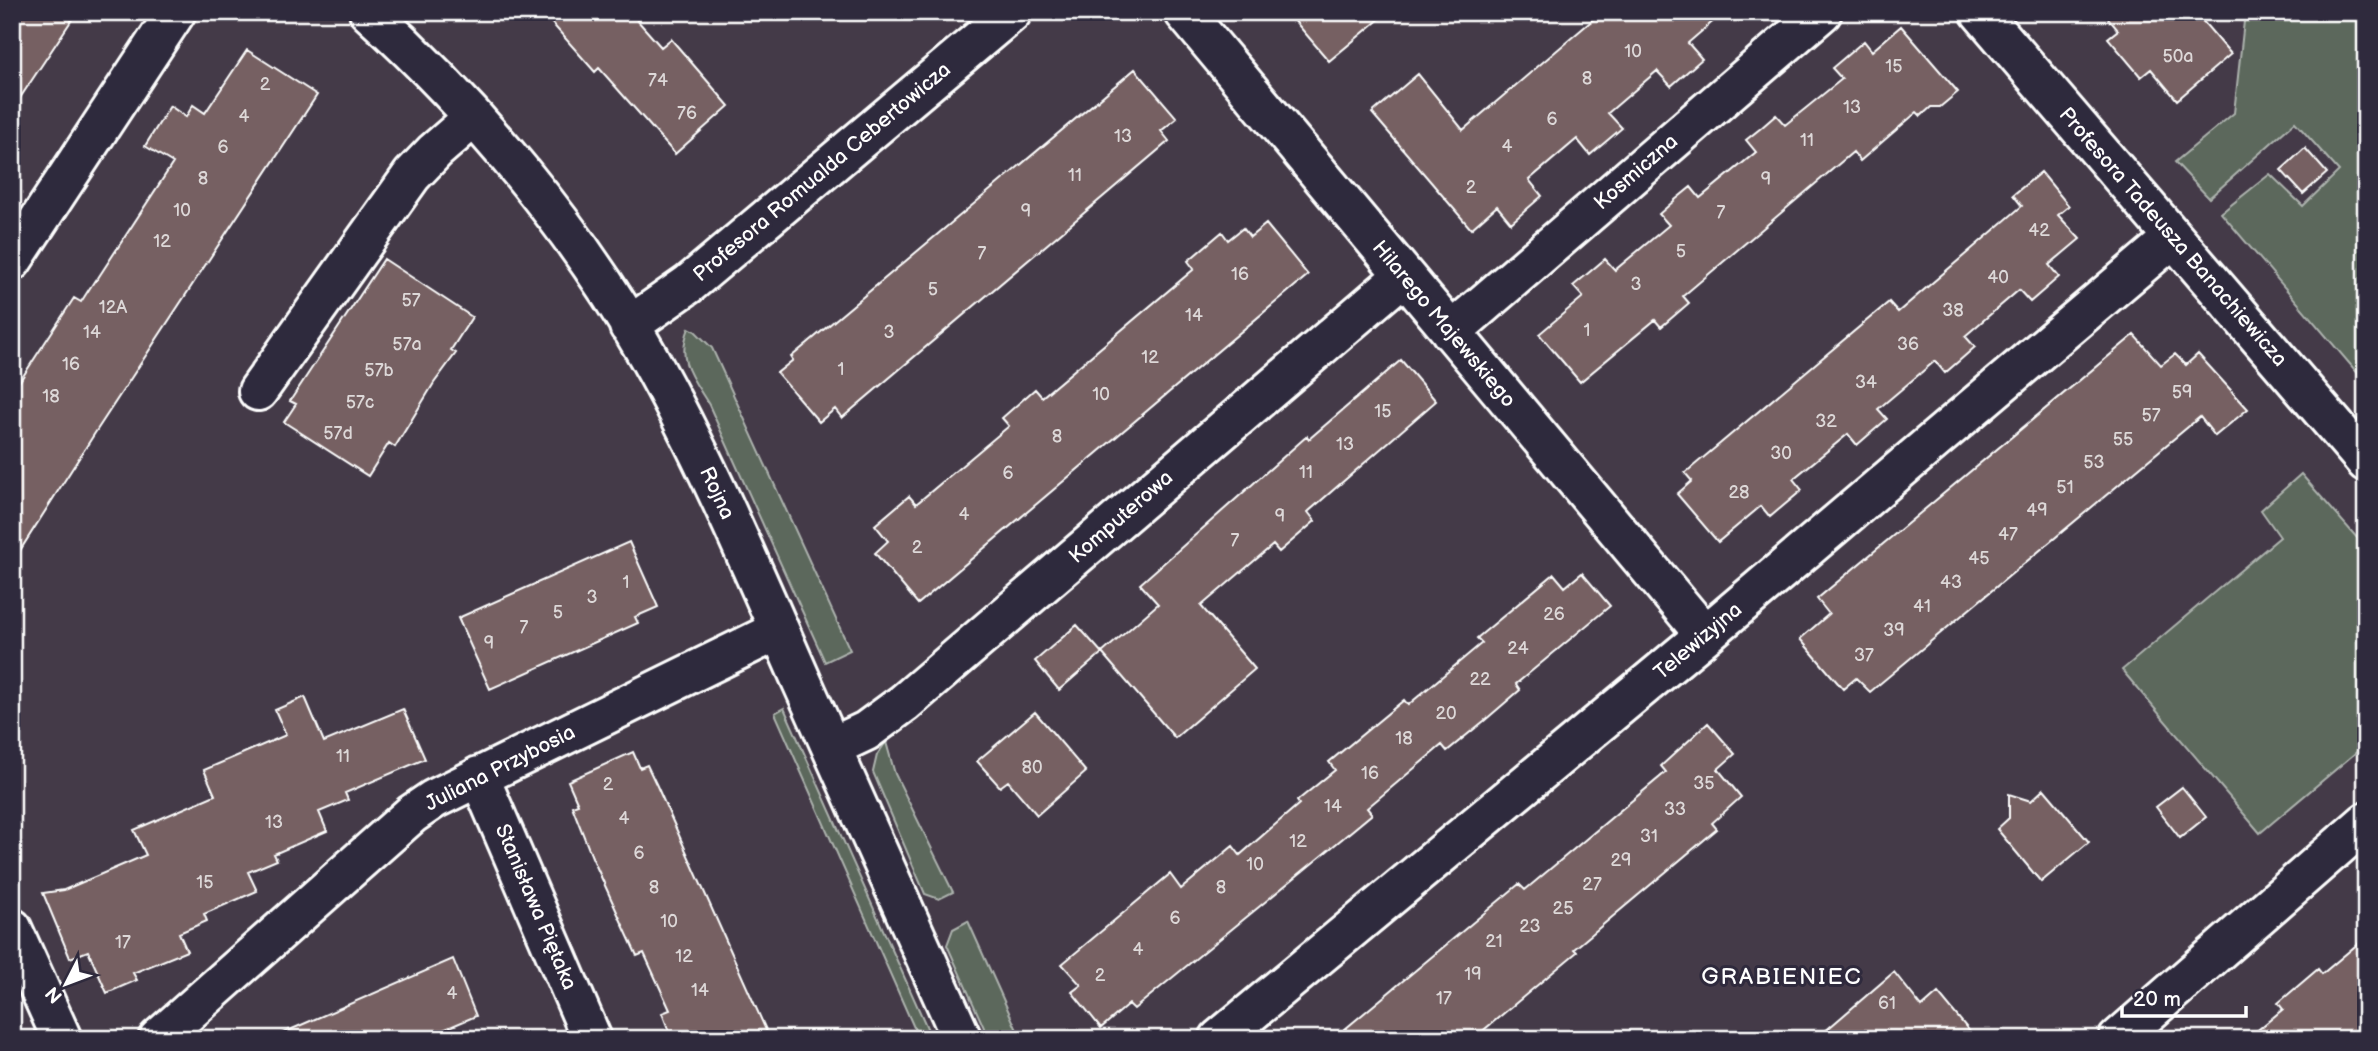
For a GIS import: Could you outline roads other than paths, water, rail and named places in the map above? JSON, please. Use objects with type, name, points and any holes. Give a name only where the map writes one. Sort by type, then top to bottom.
[{"type":"street","points":[[12,261],[176,12]]},
{"type":"street","name":"Rojna","points":[[369,12],[473,117],[568,233],[629,326],[679,413],[832,747],[961,1039]]},
{"type":"street","name":"Profesora Romualda Cebertowicza","points":[[629,326],[689,284],[1012,12]]},
{"type":"street","name":"Hilarego Majewskiego","points":[[1184,12],[1705,635]]},
{"type":"street","name":"Kosmiczna","points":[[1451,332],[1822,12]]},
{"type":"street","name":"Profesora Tadeusza Banachiewicza","points":[[1980,12],[2366,462]]},
{"type":"street","points":[[258,391],[412,175],[473,117]]},
{"type":"street","name":"Telewizyjna","points":[[1219,1039],[1705,635],[2174,238]]},
{"type":"street","name":"Komputerowa","points":[[832,747],[866,731],[904,703],[1403,276]]},
{"type":"street","name":"Juliana Przybosia","points":[[158,1039],[412,814],[434,799],[779,630]]},
{"type":"street","name":"Stanisława Piętaka","points":[[480,776],[592,1039]]},
{"type":"street","points":[[2118,1039],[2366,822]]},
{"type":"street","points":[[12,928],[62,1039]]},
{"type":"district","name":"GRABIENIEC","points":[[1782,977]]}]
